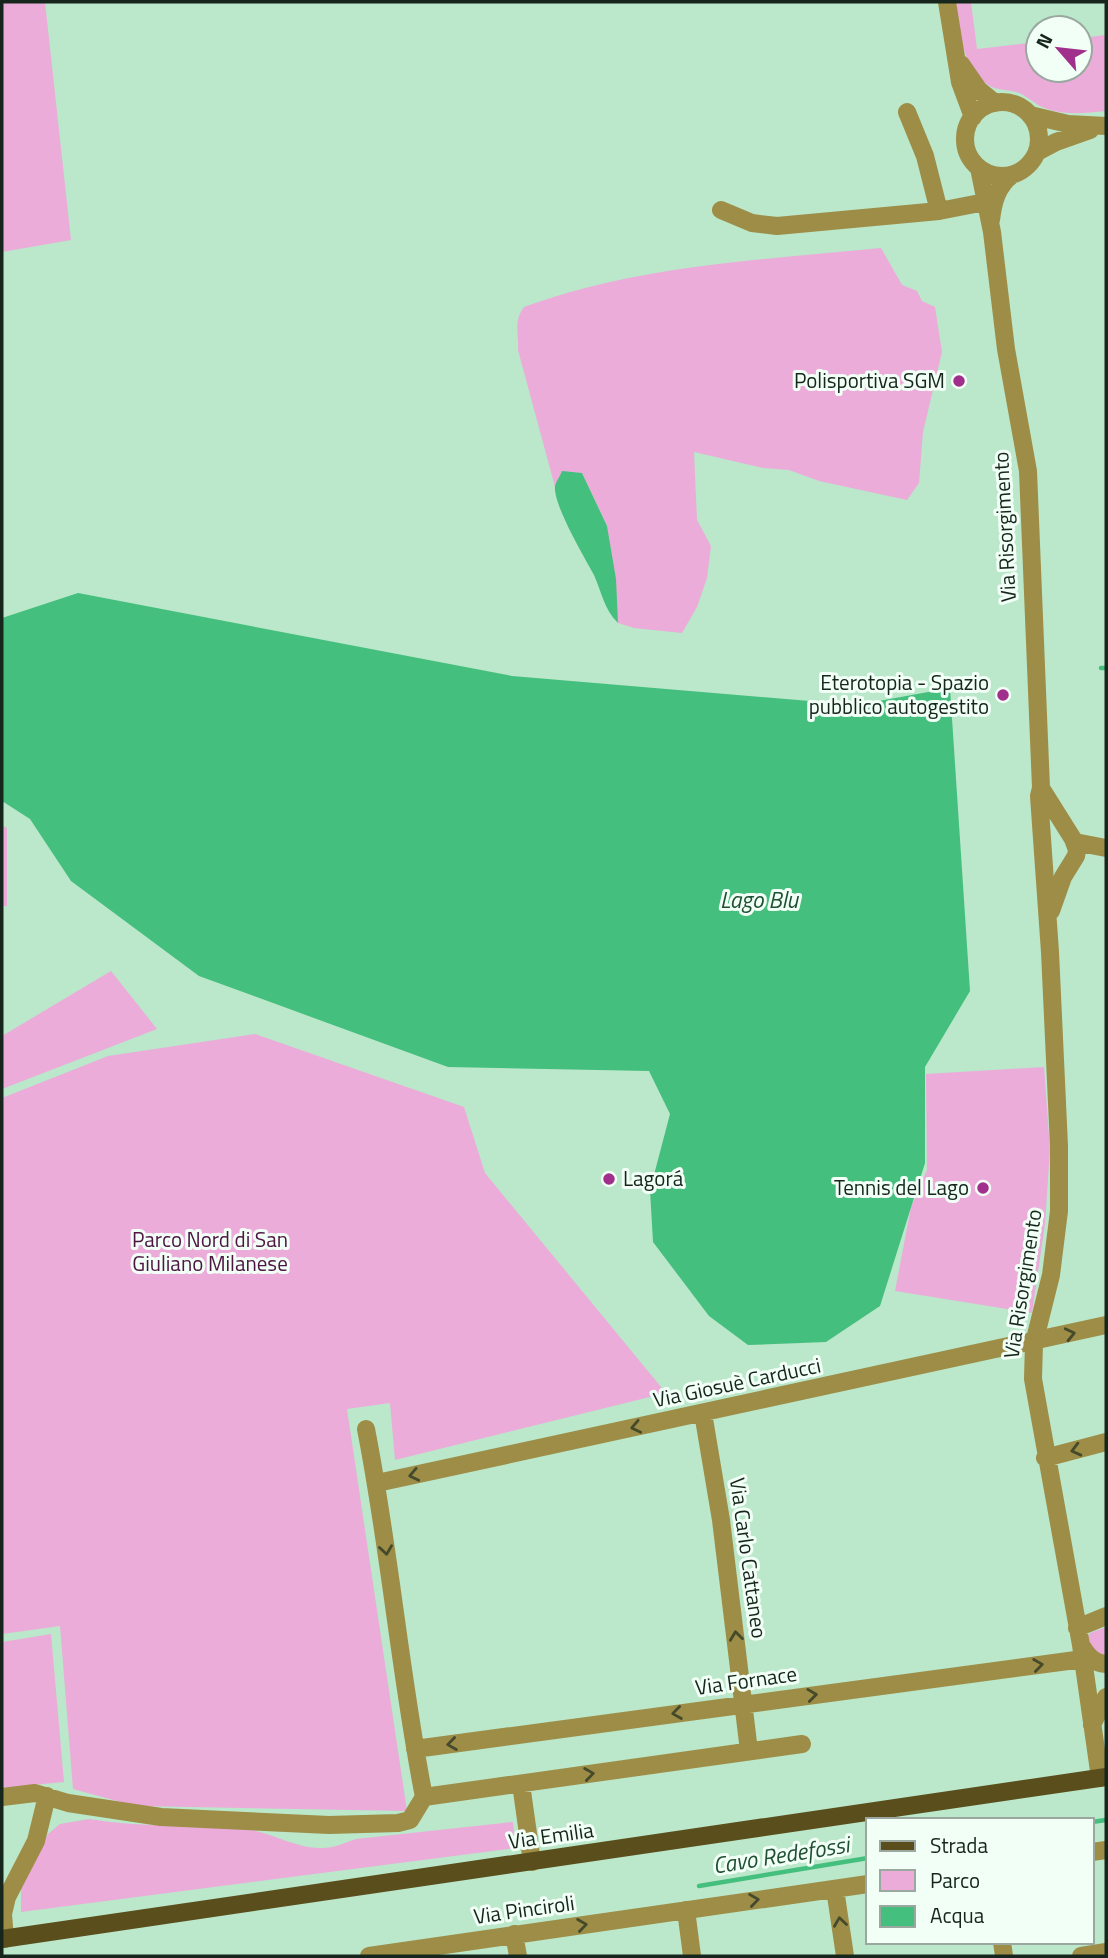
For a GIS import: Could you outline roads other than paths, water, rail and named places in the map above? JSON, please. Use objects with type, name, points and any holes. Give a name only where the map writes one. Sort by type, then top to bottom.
[{"type":"main road","name":"Via Emilia","points":[[3,1939],[1103,1777]]},
{"type":"street","points":[[947,2],[961,86],[973,117]]},
{"type":"street","points":[[957,58],[975,86],[995,103]]},
{"type":"street","points":[[995,103],[1014,104],[1030,115],[1068,124],[1105,126],[1056,142],[1037,152],[1026,167],[1012,175],[993,175],[979,168],[969,156],[966,143],[967,130],[973,117],[982,108],[995,103]]},
{"type":"street","points":[[907,112],[925,156],[939,211]]},
{"type":"street","points":[[1030,115],[1039,133],[1037,152]]},
{"type":"street","name":"Via Risorgimento","points":[[979,168],[990,224],[1006,349],[1028,471],[1040,796],[1059,1146],[1059,1212],[1051,1275],[1034,1343],[1033,1379],[1103,1777]]},
{"type":"street","name":"Via Risorgimento","points":[[990,224],[997,194],[1006,179],[1012,175]]},
{"type":"street","points":[[721,210],[752,223],[777,226],[939,211],[985,202]]},
{"type":"street","name":"Via Risorgimento","points":[[1041,788],[1073,849],[1048,917]]},
{"type":"street","points":[[1064,833],[1073,849],[1065,867],[1049,864],[1043,852],[1044,843],[1052,834],[1064,833]]},
{"type":"street","points":[[1073,849],[1106,848]]},
{"type":"street","name":"Via Giosuè Carducci","points":[[377,1483],[1034,1343],[1106,1325]]},
{"type":"street","name":"Via Carlo Cattaneo","points":[[703,1413],[721,1520],[748,1751]]},
{"type":"street","points":[[2,1797],[35,1793],[68,1803],[161,1817],[329,1825],[398,1823],[410,1820],[424,1797],[377,1483],[366,1429]]},
{"type":"street","points":[[1045,1458],[1106,1442]]},
{"type":"street","name":"Via Fornace","points":[[415,1749],[744,1703],[1080,1644],[1106,1616]]},
{"type":"street","points":[[1080,1644],[1088,1656],[1106,1664]]},
{"type":"street","points":[[1092,1725],[1106,1697]]},
{"type":"street","points":[[424,1797],[802,1744]]},
{"type":"street","points":[[521,1784],[532,1862]]},
{"type":"street","points":[[3,1939],[3,1914],[7,1897],[36,1841],[47,1796]]},
{"type":"street","name":"Via Pinciroli","points":[[369,1956],[866,1884]]},
{"type":"street","points":[[835,1889],[845,1956]]},
{"type":"street","points":[[687,1910],[692,1956]]},
{"type":"street","points":[[514,1934],[518,1956]]},
{"type":"street","points":[[1081,1956],[1106,1952]]},
{"type":"water","points":[[562,471],[582,473],[607,526],[616,579],[618,623],[606,606],[594,575],[559,506],[555,486]]},
{"type":"water","name":"Lago Blu","points":[[78,593],[512,676],[857,705],[950,688],[970,991],[925,1067],[925,1163],[880,1306],[826,1342],[748,1345],[709,1316],[653,1242],[650,1190],[670,1114],[649,1071],[448,1067],[199,976],[71,881],[30,819],[2,801],[2,618]]},
{"type":"waterway","points":[[1101,668],[1106,668]]},
{"type":"waterway","name":"Cavo Redefossi","points":[[1094,1822],[1106,1820]]},
{"type":"waterway","name":"Cavo Redefossi","points":[[699,1886],[866,1858]]},
{"type":"place","name":"Polisportiva SGM","points":[[959,381]]},
{"type":"place","name":"Eterotopia - Spazio pubblico autogestito","points":[[1003,695]]},
{"type":"place","name":"Lagorá","points":[[609,1179]]},
{"type":"place","name":"Tennis del Lago","points":[[983,1188]]},
{"type":"park label","name":"Parco Nord di San Giuliano Milanese","points":[[210,1252]]}]
